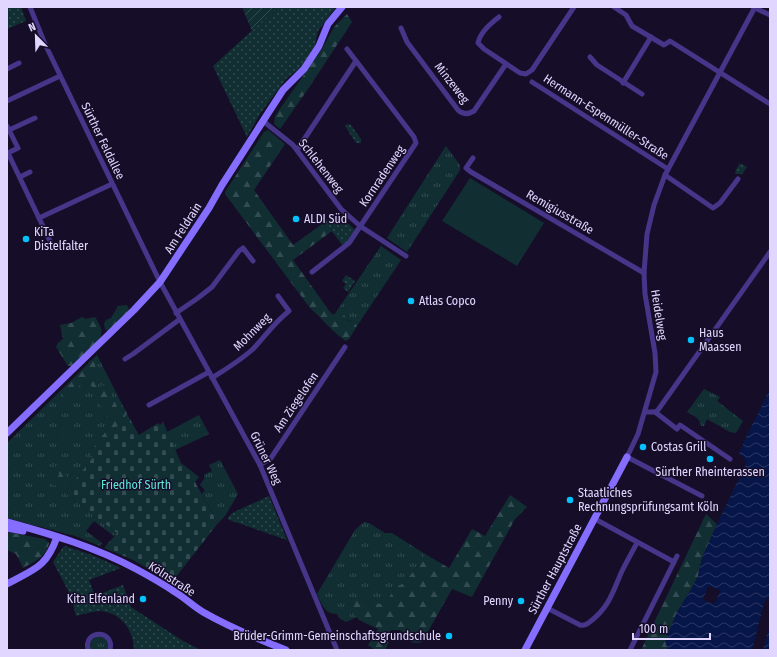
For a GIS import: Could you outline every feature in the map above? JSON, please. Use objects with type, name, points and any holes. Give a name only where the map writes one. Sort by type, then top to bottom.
[{"type":"street","name":"Sürther Feldallee","points":[[30,7],[40,35],[160,282]]},
{"type":"street","name":"Am Feldrain","points":[[7,433],[134,310],[160,282],[209,208],[222,185],[283,90],[304,69],[319,46],[328,24],[342,7]]},
{"type":"street","points":[[614,7],[626,15],[632,26],[664,45],[670,41],[770,104]]},
{"type":"street","points":[[754,7],[770,16]]},
{"type":"street","name":"Heidelweg","points":[[627,457],[636,440],[645,412],[654,381],[656,365],[645,294],[644,273],[645,248],[650,221],[665,175],[754,7]]},
{"type":"street","points":[[499,18],[487,28],[478,43],[484,49],[520,74],[526,74],[532,70],[572,9]]},
{"type":"street","name":"Minzeweg","points":[[401,28],[407,42],[458,110],[463,114],[469,114],[474,110],[506,64]]},
{"type":"street","points":[[623,83],[650,37]]},
{"type":"street","name":"Kornradenweg","points":[[347,49],[416,142],[360,226]]},
{"type":"street","points":[[590,57],[597,65],[642,94]]},
{"type":"street","points":[[297,150],[356,61]]},
{"type":"street","points":[[7,69],[18,64]]},
{"type":"street","points":[[7,101],[60,76]]},
{"type":"street","name":"Hermann-Espenmüller-Straße","points":[[532,82],[668,169]]},
{"type":"street","points":[[35,118],[8,128],[18,148],[8,153],[50,241]]},
{"type":"street","name":"Schlehenweg","points":[[263,121],[284,137],[297,150],[341,209],[360,226],[406,256]]},
{"type":"street","name":"Remigiusstraße","points":[[473,158],[466,168],[644,273]]},
{"type":"street","points":[[20,177],[30,172]]},
{"type":"street","points":[[665,175],[713,208],[720,203],[738,178]]},
{"type":"street","points":[[39,218],[112,184]]},
{"type":"street","points":[[312,272],[344,248],[360,226]]},
{"type":"street","points":[[176,313],[202,296],[212,287],[239,251],[243,248],[254,261]]},
{"type":"street","points":[[655,412],[770,252]]},
{"type":"street","name":"Grüner Weg","points":[[160,282],[260,465],[337,650]]},
{"type":"street","name":"Mohnweg","points":[[212,378],[248,353],[289,310],[278,296]]},
{"type":"street","points":[[125,359],[180,319]]},
{"type":"street","name":"Am Ziegelofen","points":[[260,465],[271,458],[345,347]]},
{"type":"street","points":[[149,405],[209,372]]},
{"type":"street","points":[[645,412],[655,412],[677,429],[680,425],[730,459]]},
{"type":"street","points":[[627,457],[702,496]]},
{"type":"street","name":"Sürther Hauptstraße","points":[[525,650],[627,457]]},
{"type":"street","points":[[595,519],[674,562]]},
{"type":"street","name":"Kölnstraße","points":[[7,522],[57,537],[99,552],[137,570],[176,592],[189,603],[213,618],[271,645],[286,650]]},
{"type":"street","name":"Kölnstraße","points":[[7,528],[44,533]]},
{"type":"street","points":[[7,584],[44,563],[52,551],[57,537]]},
{"type":"street","points":[[547,608],[580,625],[586,625],[608,604],[617,586],[622,571],[637,543]]},
{"type":"street","points":[[630,650],[676,556]]},
{"type":"street","points":[[88,650],[88,641],[92,636],[98,634],[104,635],[109,640],[111,646],[110,650]]},
{"type":"green space","points":[[7,7],[21,7],[26,21],[7,29]]},
{"type":"green space","points":[[242,7],[278,7],[252,31]]},
{"type":"green space","points":[[278,7],[336,7],[318,31],[315,45],[301,67],[286,79],[260,114],[247,137],[213,66]]},
{"type":"green space","points":[[347,14],[352,22],[280,129],[274,124],[275,116],[322,49],[334,27]]},
{"type":"green space","points":[[347,124],[351,125],[361,139],[361,143],[356,143],[345,126]]},
{"type":"green space","points":[[268,130],[285,144],[254,190],[293,245],[325,222],[332,231],[293,260],[330,312],[334,315],[340,314],[345,316],[347,320],[354,322],[357,326],[349,339],[346,341],[336,334],[310,308],[225,194],[264,132]]},
{"type":"green space","points":[[446,146],[460,165],[460,170],[407,252],[387,238]]},
{"type":"green space","points":[[740,163],[747,167],[742,174],[735,174],[736,170]]},
{"type":"green space","points":[[470,178],[544,223],[517,266],[442,221]]},
{"type":"green space","points":[[337,213],[355,230],[343,246],[325,222]]},
{"type":"green space","points":[[381,246],[401,260],[357,326],[354,322],[334,315]]},
{"type":"green space","points":[[346,275],[355,281],[348,292],[343,288],[346,284],[342,281]]},
{"type":"green space","points":[[127,305],[130,311],[108,331],[105,329],[104,324],[106,320],[111,318],[118,306]]},
{"type":"green space","points":[[82,317],[86,319],[95,317],[101,328],[100,339],[89,352],[72,366],[68,366],[56,347],[63,339],[60,325],[71,323]]},
{"type":"green space","points":[[97,355],[127,414],[65,493],[117,533],[114,536],[94,521],[86,531],[102,543],[100,546],[75,536],[7,518],[7,443]]},
{"type":"green space","points":[[91,360],[95,363],[95,366],[99,370],[101,376],[101,381],[97,385],[97,388],[93,388],[85,379],[78,387],[80,394],[73,395],[69,400],[62,397],[61,395],[64,390],[86,368]]},
{"type":"green space","points":[[102,385],[106,386],[106,391],[111,393],[112,396],[106,405],[101,407],[97,395]]},
{"type":"green space","points":[[704,389],[720,397],[717,401],[743,421],[736,433],[730,432],[707,419],[704,426],[701,426],[698,419],[687,412]]},
{"type":"green space","points":[[113,402],[115,402],[121,413],[126,410],[127,414],[94,456],[91,456],[90,453],[106,431],[107,409]]},
{"type":"green space","name":"Friedhof Sürth","points":[[127,414],[139,435],[158,423],[160,425],[163,422],[181,463],[199,477],[195,482],[218,523],[172,582],[131,559],[104,548],[117,533],[65,493]]},
{"type":"green space","points":[[199,415],[209,434],[175,450],[167,432]]},
{"type":"green space","points":[[61,421],[74,424],[72,438],[58,436]]},
{"type":"green space","points":[[220,460],[238,494],[225,516],[218,523],[202,494],[205,490],[200,485],[204,479],[204,475],[212,471],[209,465]]},
{"type":"green space","points":[[58,465],[63,468],[68,481],[54,486],[47,479],[49,477],[58,477],[59,474],[55,466]]},
{"type":"green space","points":[[510,495],[527,507],[515,519],[472,597],[452,589],[422,642],[411,642],[400,630],[391,630],[386,638],[389,642],[385,650],[375,650],[368,645],[378,629],[359,620],[347,605],[350,601],[360,599],[366,602],[381,604],[390,596],[396,587],[404,583],[422,563],[425,554],[449,568],[472,529],[485,536]]},
{"type":"green space","points":[[269,496],[287,540],[227,519],[232,513]]},
{"type":"green space","points":[[706,514],[717,524],[702,558],[698,576],[677,612],[666,641],[668,650],[641,650]]},
{"type":"green space","points":[[364,522],[369,523],[385,533],[392,533],[425,554],[422,563],[381,605],[366,602],[360,599],[347,605],[357,617],[346,622],[339,618],[337,614],[333,614],[326,610],[317,594],[355,530]]},
{"type":"green space","points":[[7,532],[45,539],[49,543],[48,548],[43,555],[23,568],[16,554],[7,550]]},
{"type":"green space","points":[[65,546],[92,555],[121,568],[89,580],[95,596],[123,585],[131,607],[183,641],[201,650],[134,650],[131,635],[128,629],[119,618],[113,614],[98,611],[76,616],[71,596],[53,562]]},
{"type":"green space","points":[[98,636],[104,637],[108,642],[108,650],[90,650],[91,642]]},
{"type":"water","points":[[770,389],[770,597],[766,599],[764,603],[752,650],[668,650],[665,641],[677,612],[698,576],[702,558],[746,464],[746,459],[739,454]]},
{"type":"water","points":[[770,625],[770,650],[763,650]]},
{"type":"pier","points":[[708,586],[720,590],[715,604],[703,600]]},
{"type":"place","name":"ALDI Süd","points":[[296,219]]},
{"type":"place","name":"KiTa Distelfalter","points":[[26,239]]},
{"type":"place","name":"Atlas Copco","points":[[411,301]]},
{"type":"place","name":"Haus Maassen","points":[[691,340]]},
{"type":"place","name":"Costas Grill","points":[[643,447]]},
{"type":"place","name":"Sürther Rheinterassen","points":[[710,459]]},
{"type":"place","name":"Staatliches Rechnungsprüfungsamt Köln","points":[[570,500]]},
{"type":"place","name":"Kita Elfenland","points":[[143,599]]},
{"type":"place","name":"Penny","points":[[521,601]]},
{"type":"place","name":"Brüder-Grimm-Gemeinschaftsgrundschule","points":[[449,636]]}]
